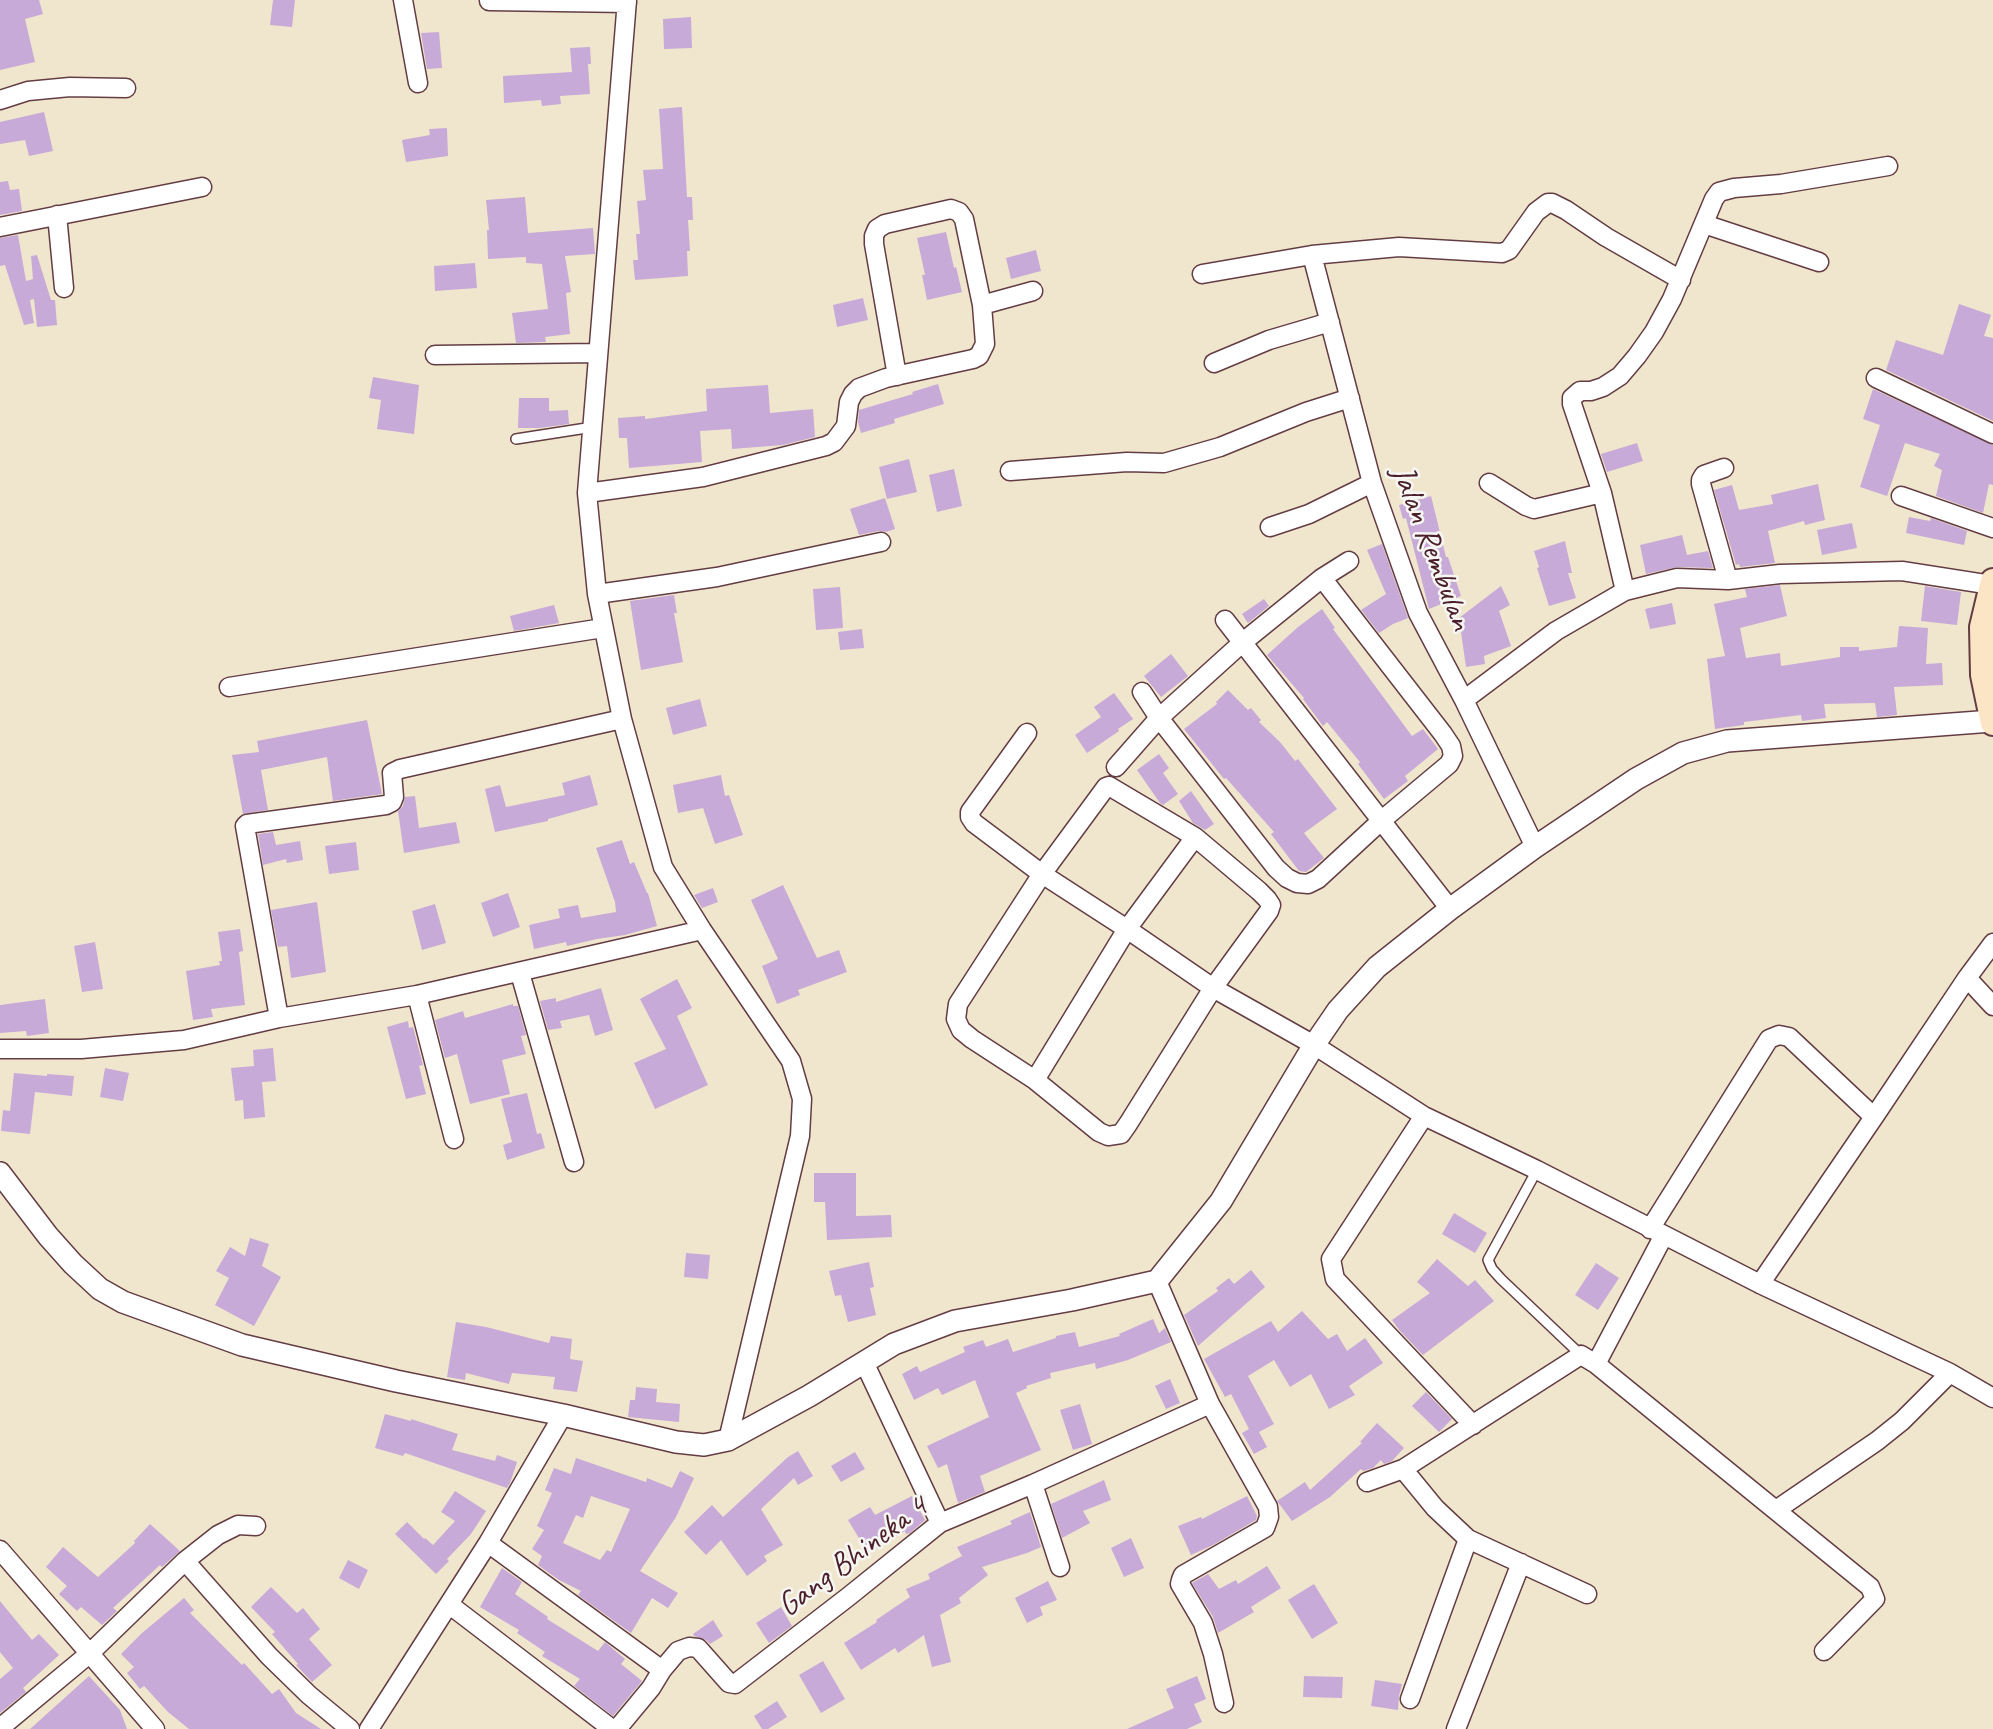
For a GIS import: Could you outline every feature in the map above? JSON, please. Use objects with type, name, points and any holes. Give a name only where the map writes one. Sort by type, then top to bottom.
[{"type":"main road","points":[[1992,722],[1983,675],[1982,627],[1993,583]]},
{"type":"street","points":[[403,0],[418,83]]},
{"type":"street","points":[[489,1],[627,2],[587,494],[597,594],[622,719],[663,867],[702,930],[791,1061],[802,1099],[800,1136],[728,1440]]},
{"type":"street","points":[[0,100],[28,91],[70,87],[125,88]]},
{"type":"street","points":[[1625,591],[1602,493],[1572,398],[1580,391],[1603,387],[1620,376],[1654,332],[1681,280],[1719,192],[1888,166]]},
{"type":"street","points":[[0,227],[202,187]]},
{"type":"street","points":[[1202,274],[1312,255],[1399,247],[1502,253],[1515,244],[1535,212],[1543,205],[1552,203],[1681,280]]},
{"type":"street","points":[[587,494],[703,477],[826,446],[834,442],[846,426],[849,402],[859,388],[979,356],[985,344],[982,304],[964,219],[959,212],[951,209],[884,224],[877,229],[874,236],[897,376]]},
{"type":"street","points":[[57,215],[64,288]]},
{"type":"street","points":[[1704,224],[1818,262]]},
{"type":"street","name":"Jalan Rembulan","points":[[1312,255],[1372,483],[1418,613],[1464,700],[1535,847]]},
{"type":"street","points":[[982,304],[1033,291]]},
{"type":"street","points":[[1214,363],[1269,340],[1331,322]]},
{"type":"street","points":[[435,355],[598,353]]},
{"type":"street","points":[[1876,378],[1993,434]]},
{"type":"street","points":[[1010,471],[1127,462],[1164,463],[1220,447],[1306,412],[1350,398]]},
{"type":"street","points":[[1724,468],[1704,475],[1701,480],[1728,580]]},
{"type":"street","points":[[1270,527],[1309,514],[1372,483]]},
{"type":"street","points":[[1489,483],[1534,509],[1602,493]]},
{"type":"street","points":[[1901,496],[1993,527]]},
{"type":"street","points":[[597,594],[718,577],[881,542]]},
{"type":"street","points":[[1116,767],[1159,718],[1243,642],[1322,578],[1349,561]]},
{"type":"street","points":[[1464,700],[1556,631],[1625,591],[1677,578],[1728,580],[1780,574],[1902,571],[1993,583]]},
{"type":"street","points":[[1142,692],[1159,718],[1276,868],[1297,883],[1308,884],[1318,879],[1382,820],[1449,764],[1453,756],[1451,746],[1322,578]]},
{"type":"street","points":[[1226,620],[1450,909]]},
{"type":"street","points":[[229,687],[603,628]]},
{"type":"street","points":[[279,1018],[245,826],[247,824],[386,805],[392,802],[394,797],[392,773],[400,769],[622,719]]},
{"type":"street","points":[[0,1173],[73,1264],[100,1289],[123,1302],[242,1345],[396,1381],[563,1415],[676,1442],[704,1445],[728,1440],[894,1345],[956,1321],[1157,1281],[1231,1186],[1314,1045],[1338,1010],[1377,967],[1535,847],[1636,779],[1683,753],[1727,741],[1992,722]]},
{"type":"street","points":[[1027,733],[970,812],[970,817],[974,823],[1041,874],[1213,988],[1314,1045],[1424,1116],[1537,1170],[1760,1284],[1950,1373],[1993,1398]]},
{"type":"street","points":[[1109,786],[1195,837],[1267,898],[1271,905],[1213,988],[1121,1134],[1108,1136],[1099,1132],[1035,1080],[972,1040],[961,1030],[956,1019],[958,1004],[1041,874],[1106,787],[1109,786]]},
{"type":"street","points":[[1035,1080],[1127,929],[1195,837]]},
{"type":"street","points":[[0,1049],[81,1049],[184,1040],[279,1018],[416,995],[520,973],[702,930]]},
{"type":"street","points":[[1760,1284],[1993,943]]},
{"type":"street","points":[[520,973],[574,1162]]},
{"type":"street","points":[[1967,978],[1993,1006]]},
{"type":"street","points":[[416,995],[454,1139]]},
{"type":"street","points":[[1367,1482],[1404,1469],[1473,1425],[1588,1360],[1657,1232],[1769,1039],[1779,1035],[1789,1037],[1874,1118]]},
{"type":"street","points":[[1424,1116],[1331,1258],[1335,1279],[1473,1425]]},
{"type":"street","points":[[1157,1281],[1210,1404],[1268,1507],[1269,1517],[1265,1528],[1183,1575],[1180,1584],[1203,1623],[1224,1703]]},
{"type":"street","points":[[1588,1360],[1870,1587],[1875,1600],[1824,1651]]},
{"type":"street","points":[[864,1362],[940,1523]]},
{"type":"street","points":[[1776,1510],[1877,1441],[1902,1421],[1950,1373]]},
{"type":"street","name":"Gang Bhineka 4","points":[[450,1605],[615,1729],[651,1688],[678,1651],[689,1647],[698,1648],[729,1683],[735,1684],[940,1523],[1210,1404]]},
{"type":"street","points":[[369,1729],[450,1605],[563,1415]]},
{"type":"street","points":[[1404,1469],[1435,1508],[1468,1539],[1587,1594]]},
{"type":"street","points":[[1033,1484],[1060,1567]]},
{"type":"street","points":[[0,1726],[89,1654],[185,1560],[218,1535],[239,1525],[256,1525]]},
{"type":"street","points":[[1410,1699],[1468,1539]]},
{"type":"street","points":[[488,1543],[662,1670]]},
{"type":"street","points":[[0,1550],[155,1729]]},
{"type":"street","points":[[185,1560],[269,1656],[309,1695],[350,1729]]},
{"type":"street","points":[[1455,1729],[1521,1563]]},
{"type":"lane","points":[[516,439],[593,427]]},
{"type":"lane","points":[[1537,1170],[1488,1260],[1500,1279],[1588,1360]]},
{"type":"building","points":[[0,0],[39,0],[43,14],[25,19],[35,62],[0,70]]},
{"type":"building","points":[[273,0],[295,0],[292,27],[270,25]]},
{"type":"building","points":[[691,17],[692,48],[664,49],[663,19]]},
{"type":"building","points":[[439,32],[442,68],[427,69],[421,33]]},
{"type":"building","points":[[590,47],[590,94],[560,96],[561,104],[542,106],[541,100],[504,103],[503,76],[572,72],[570,48]]},
{"type":"building","points":[[682,107],[687,197],[692,197],[693,220],[688,220],[688,276],[635,280],[633,260],[638,260],[636,234],[640,234],[637,201],[646,200],[643,170],[663,169],[659,109]]},
{"type":"building","points":[[44,112],[53,151],[29,156],[25,140],[0,144],[0,122]]},
{"type":"building","points":[[447,128],[448,156],[406,162],[402,140],[430,135],[429,129]]},
{"type":"building","points":[[8,181],[10,190],[19,189],[22,211],[0,215],[0,182]]},
{"type":"building","points":[[525,197],[528,233],[593,228],[595,254],[565,256],[571,292],[566,293],[570,334],[545,337],[546,342],[516,343],[512,313],[548,309],[542,264],[526,263],[526,257],[488,259],[486,200]]},
{"type":"building","points":[[946,232],[962,292],[927,300],[917,238]]},
{"type":"building","points":[[18,235],[26,281],[33,279],[31,256],[37,255],[51,300],[55,300],[57,325],[37,327],[34,299],[30,300],[34,323],[24,325],[5,265],[0,266],[0,238]]},
{"type":"building","points":[[1036,250],[1041,271],[1011,279],[1006,258]]},
{"type":"building","points":[[475,263],[477,288],[435,291],[434,266]]},
{"type":"building","points":[[863,298],[868,320],[837,327],[833,305]]},
{"type":"building","points":[[1959,304],[1991,315],[1984,336],[1993,338],[1993,421],[1886,370],[1896,340],[1943,355]]},
{"type":"building","points":[[373,377],[419,385],[414,434],[377,429],[381,400],[369,398]]},
{"type":"building","points":[[938,384],[944,404],[894,419],[895,423],[861,433],[859,410]]},
{"type":"building","points":[[768,385],[770,413],[813,409],[815,437],[783,445],[732,449],[731,429],[700,431],[702,462],[629,468],[627,438],[619,438],[618,418],[645,416],[645,419],[707,411],[706,389]]},
{"type":"building","points":[[1873,389],[1993,445],[1993,485],[1989,484],[1983,513],[1936,496],[1942,470],[1934,466],[1940,454],[1905,443],[1887,496],[1860,487],[1880,425],[1863,419]]},
{"type":"building","points":[[519,398],[549,398],[549,411],[568,410],[569,424],[518,428]]},
{"type":"building","points":[[1637,443],[1643,461],[1607,472],[1601,454]]},
{"type":"building","points":[[909,459],[917,492],[887,499],[879,467]]},
{"type":"building","points":[[954,469],[962,506],[937,512],[929,475]]},
{"type":"building","points":[[1818,484],[1825,520],[1805,525],[1804,521],[1768,531],[1775,563],[1740,567],[1739,564],[1736,565],[1714,490],[1732,485],[1739,510],[1773,504],[1771,495]]},
{"type":"building","points":[[1431,496],[1446,557],[1461,596],[1429,609],[1406,518],[1403,519],[1399,505]]},
{"type":"building","points":[[885,498],[895,529],[859,535],[850,509]]},
{"type":"building","points":[[1909,517],[1930,521],[1931,518],[1967,531],[1964,545],[1906,533]]},
{"type":"building","points":[[1852,523],[1857,548],[1822,555],[1817,530]]},
{"type":"building","points":[[1682,535],[1687,555],[1708,551],[1713,568],[1677,567],[1646,574],[1640,545]]},
{"type":"building","points":[[1565,541],[1572,573],[1568,573],[1576,598],[1549,606],[1534,551]]},
{"type":"building","points":[[1382,544],[1408,618],[1379,633],[1361,610],[1386,594],[1367,550]]},
{"type":"building","points":[[1780,585],[1787,616],[1740,628],[1746,658],[1780,653],[1781,666],[1840,657],[1840,647],[1859,647],[1859,651],[1897,647],[1899,626],[1928,628],[1926,664],[1942,663],[1943,685],[1894,687],[1897,715],[1877,717],[1875,703],[1824,704],[1826,718],[1802,721],[1801,715],[1744,722],[1744,725],[1715,729],[1707,659],[1725,656],[1714,604],[1747,597],[1745,589]]},
{"type":"building","points":[[1501,586],[1510,605],[1499,611],[1511,646],[1484,656],[1485,664],[1466,667],[1459,618]]},
{"type":"building","points":[[1925,586],[1961,592],[1957,625],[1921,621]]},
{"type":"building","points":[[840,587],[843,628],[816,630],[813,589]]},
{"type":"building","points":[[674,595],[677,613],[674,613],[683,662],[641,670],[630,601]]},
{"type":"building","points":[[1264,599],[1269,606],[1248,623],[1242,614]]},
{"type":"building","points":[[1672,603],[1676,624],[1650,629],[1645,609]]},
{"type":"building","points":[[554,605],[559,623],[514,631],[510,616]]},
{"type":"building","points":[[1322,609],[1335,628],[1333,629],[1412,736],[1423,729],[1438,749],[1405,776],[1408,781],[1384,799],[1358,764],[1360,762],[1327,722],[1323,726],[1304,698],[1267,655]]},
{"type":"building","points":[[862,629],[864,648],[840,650],[838,632]]},
{"type":"building","points":[[1171,654],[1188,676],[1161,697],[1144,676]]},
{"type":"building","points":[[1228,690],[1248,710],[1251,708],[1261,720],[1259,722],[1295,761],[1298,759],[1337,809],[1304,833],[1324,858],[1306,872],[1299,871],[1271,834],[1274,832],[1226,778],[1224,779],[1184,729],[1217,704]]},
{"type":"building","points":[[1114,693],[1133,719],[1087,753],[1075,735],[1101,717],[1094,707]]},
{"type":"building","points":[[700,699],[707,726],[673,735],[666,708]]},
{"type":"building","points":[[367,720],[382,794],[333,801],[327,757],[261,770],[268,810],[243,814],[232,755],[259,752],[257,741]]},
{"type":"building","points":[[1159,754],[1169,768],[1163,773],[1178,794],[1163,805],[1137,770]]},
{"type":"building","points":[[590,775],[598,805],[548,821],[495,832],[485,789],[500,785],[506,807],[565,795],[562,783]]},
{"type":"building","points":[[721,775],[725,796],[729,795],[743,835],[715,844],[703,808],[678,813],[673,785]]},
{"type":"building","points":[[1191,791],[1214,824],[1205,830],[1193,823],[1179,801]]},
{"type":"building","points":[[415,796],[419,828],[456,822],[460,843],[404,853],[398,811],[403,806],[405,797]]},
{"type":"building","points":[[273,832],[276,845],[300,841],[303,860],[287,863],[286,859],[263,865],[258,834]]},
{"type":"building","points":[[622,840],[630,864],[634,862],[648,893],[657,926],[567,946],[566,942],[534,949],[529,925],[560,918],[558,909],[578,905],[581,918],[616,912],[596,848]]},
{"type":"building","points":[[356,842],[359,870],[329,874],[325,846]]},
{"type":"building","points":[[783,885],[817,958],[839,950],[847,972],[798,990],[800,995],[777,1004],[762,966],[778,959],[751,900]]},
{"type":"building","points":[[713,888],[718,902],[702,908],[694,895]]},
{"type":"building","points":[[508,893],[520,927],[493,937],[481,903]]},
{"type":"building","points":[[317,902],[326,972],[291,978],[287,946],[278,947],[271,910]]},
{"type":"building","points":[[435,904],[446,943],[422,950],[412,911]]},
{"type":"building","points":[[240,929],[243,951],[239,952],[245,1005],[211,1009],[213,1017],[193,1020],[186,971],[220,965],[219,961],[222,961],[218,932]]},
{"type":"building","points":[[95,942],[103,989],[82,992],[74,946]]},
{"type":"building","points":[[677,979],[692,1008],[677,1016],[708,1085],[655,1109],[634,1063],[666,1049],[640,999]]},
{"type":"building","points":[[601,988],[613,1030],[595,1036],[589,1015],[560,1021],[562,1028],[548,1030],[540,1001],[556,998],[556,1002]]},
{"type":"building","points":[[45,999],[49,1033],[27,1036],[26,1031],[0,1033],[0,1005]]},
{"type":"building","points":[[513,1004],[518,1006],[526,1035],[521,1036],[526,1054],[502,1060],[510,1094],[470,1104],[457,1054],[445,1058],[435,1020],[463,1011],[465,1018]]},
{"type":"building","points":[[408,1021],[409,1028],[413,1027],[423,1065],[419,1066],[426,1094],[406,1099],[387,1027]]},
{"type":"building","points":[[273,1048],[276,1081],[262,1082],[265,1117],[244,1119],[243,1100],[235,1101],[231,1068],[254,1066],[253,1050]]},
{"type":"building","points":[[105,1068],[129,1073],[123,1101],[100,1097]]},
{"type":"building","points":[[14,1073],[74,1076],[72,1096],[35,1092],[30,1134],[1,1131],[3,1110],[10,1111]]},
{"type":"building","points":[[527,1093],[537,1134],[541,1133],[545,1148],[507,1160],[503,1145],[512,1142],[501,1099]]},
{"type":"building","points":[[814,1173],[856,1173],[856,1216],[891,1215],[892,1237],[827,1240],[825,1202],[814,1202]]},
{"type":"building","points":[[1454,1213],[1487,1233],[1475,1253],[1442,1234]]},
{"type":"building","points":[[250,1238],[269,1244],[262,1266],[281,1277],[254,1326],[215,1305],[229,1278],[216,1271],[230,1247],[245,1256]]},
{"type":"building","points":[[686,1253],[710,1255],[708,1279],[684,1277]]},
{"type":"building","points":[[1437,1259],[1468,1286],[1475,1280],[1494,1301],[1423,1355],[1392,1320],[1430,1293],[1417,1282]]},
{"type":"building","points":[[869,1262],[874,1287],[870,1288],[876,1315],[848,1322],[841,1295],[835,1296],[829,1271]]},
{"type":"building","points":[[1596,1263],[1619,1278],[1598,1310],[1575,1295]]},
{"type":"building","points":[[1251,1270],[1265,1287],[1198,1346],[1184,1315],[1218,1291],[1216,1288],[1229,1278],[1234,1284]]},
{"type":"building","points":[[1302,1311],[1328,1339],[1337,1334],[1347,1351],[1365,1338],[1383,1363],[1349,1386],[1355,1395],[1329,1409],[1311,1374],[1290,1387],[1274,1360],[1248,1376],[1274,1424],[1259,1432],[1267,1447],[1254,1454],[1242,1433],[1249,1429],[1231,1394],[1225,1397],[1204,1359],[1271,1321],[1278,1332]]},
{"type":"building","points":[[1153,1319],[1159,1333],[1165,1328],[1171,1342],[1128,1360],[1096,1369],[1095,1363],[1050,1373],[1051,1378],[1026,1386],[1027,1388],[1016,1393],[1041,1450],[980,1476],[985,1492],[958,1503],[947,1464],[938,1468],[927,1446],[989,1417],[975,1380],[942,1395],[938,1388],[914,1400],[902,1374],[917,1366],[920,1372],[965,1352],[963,1347],[983,1340],[986,1347],[1008,1339],[1013,1352],[1075,1332],[1079,1347],[1120,1336],[1119,1334]]},
{"type":"building","points":[[456,1322],[549,1343],[551,1336],[572,1339],[570,1359],[583,1361],[577,1392],[553,1389],[555,1377],[512,1373],[509,1384],[466,1373],[465,1380],[447,1377]]},
{"type":"building","points":[[1170,1379],[1180,1403],[1166,1409],[1155,1386]]},
{"type":"building","points":[[636,1387],[657,1389],[656,1402],[680,1404],[679,1422],[628,1417],[630,1400],[635,1400]]},
{"type":"building","points":[[1426,1392],[1452,1419],[1439,1432],[1412,1406]]},
{"type":"building","points":[[1080,1404],[1092,1444],[1073,1450],[1060,1410]]},
{"type":"building","points":[[385,1414],[458,1434],[452,1450],[495,1461],[497,1455],[517,1462],[510,1483],[507,1488],[405,1453],[403,1456],[375,1448]]},
{"type":"building","points":[[1377,1423],[1404,1448],[1392,1461],[1384,1464],[1381,1460],[1373,1468],[1363,1471],[1361,1469],[1330,1497],[1292,1521],[1277,1501],[1305,1482],[1310,1490],[1362,1443],[1360,1442]]},
{"type":"building","points":[[798,1451],[813,1476],[798,1485],[794,1478],[761,1509],[783,1545],[764,1556],[767,1561],[747,1576],[721,1540],[706,1555],[684,1532],[712,1505],[723,1517],[788,1457]]},
{"type":"building","points":[[855,1452],[865,1469],[841,1482],[831,1466]]},
{"type":"building","points":[[576,1458],[672,1488],[680,1471],[694,1478],[676,1517],[640,1571],[678,1593],[668,1608],[652,1598],[631,1633],[578,1595],[581,1591],[538,1565],[542,1556],[532,1549],[544,1530],[537,1526],[552,1493],[545,1490],[554,1468],[571,1474]],"holes":[[[591,1496],[630,1509],[611,1552],[607,1550],[600,1560],[563,1543],[576,1515],[583,1518]]]},
{"type":"building","points":[[1104,1480],[1111,1500],[1083,1511],[1090,1523],[1062,1538],[1051,1504]]},
{"type":"building","points":[[455,1491],[486,1511],[471,1534],[436,1574],[395,1534],[407,1522],[433,1545],[455,1521],[441,1512]]},
{"type":"building","points":[[912,1496],[925,1520],[910,1533],[906,1534],[905,1531],[868,1553],[848,1520],[870,1507],[875,1515]]},
{"type":"building","points":[[1247,1496],[1257,1516],[1256,1520],[1191,1555],[1178,1526],[1201,1517],[1202,1519]]},
{"type":"building","points":[[1030,1512],[1041,1547],[982,1567],[988,1575],[959,1598],[961,1603],[940,1615],[951,1662],[932,1667],[924,1635],[898,1653],[895,1648],[861,1670],[844,1643],[910,1597],[906,1589],[930,1579],[928,1574],[962,1556],[957,1547],[1012,1524],[1010,1521]]},
{"type":"building","points":[[150,1524],[180,1551],[162,1567],[160,1565],[113,1608],[117,1611],[102,1625],[81,1607],[77,1611],[59,1594],[67,1586],[46,1567],[63,1547],[98,1577],[135,1543]]},
{"type":"building","points":[[1131,1538],[1144,1568],[1124,1577],[1111,1548]]},
{"type":"building","points":[[348,1560],[368,1570],[359,1589],[339,1578]]},
{"type":"building","points":[[1267,1566],[1281,1588],[1251,1607],[1254,1612],[1218,1633],[1213,1617],[1192,1583],[1208,1574],[1219,1589],[1236,1580],[1238,1584]]},
{"type":"building","points":[[502,1568],[522,1582],[515,1594],[548,1617],[547,1619],[598,1651],[605,1642],[625,1659],[621,1664],[642,1681],[613,1716],[574,1686],[580,1679],[542,1656],[545,1652],[517,1633],[519,1630],[480,1607]]},
{"type":"building","points":[[1048,1581],[1057,1600],[1040,1607],[1043,1615],[1027,1623],[1015,1598]]},
{"type":"building","points":[[1314,1584],[1338,1623],[1312,1639],[1288,1600]]},
{"type":"building","points":[[271,1587],[297,1613],[303,1608],[320,1629],[309,1639],[332,1665],[312,1682],[272,1634],[275,1632],[251,1607]]},
{"type":"building","points":[[184,1598],[194,1610],[190,1613],[242,1665],[244,1663],[272,1694],[279,1689],[296,1713],[321,1729],[189,1729],[168,1712],[144,1686],[140,1689],[127,1673],[134,1667],[121,1654]]},
{"type":"building","points":[[0,1601],[32,1640],[39,1634],[59,1655],[23,1688],[26,1692],[0,1713],[0,1679],[13,1668],[0,1652]]},
{"type":"building","points":[[781,1607],[792,1626],[769,1643],[756,1623]]},
{"type":"building","points":[[713,1620],[723,1636],[710,1644],[694,1636],[693,1634]]},
{"type":"building","points":[[823,1661],[845,1699],[821,1713],[799,1675]]},
{"type":"building","points":[[89,1676],[120,1710],[127,1729],[30,1729]]},
{"type":"building","points":[[1197,1676],[1206,1699],[1194,1704],[1202,1722],[1187,1729],[1127,1729],[1174,1708],[1166,1689]]},
{"type":"building","points":[[1304,1676],[1343,1677],[1342,1698],[1303,1697]]},
{"type":"building","points":[[1375,1680],[1402,1684],[1398,1710],[1371,1706]]},
{"type":"building","points":[[777,1701],[787,1717],[768,1729],[762,1729],[754,1716]]}]
